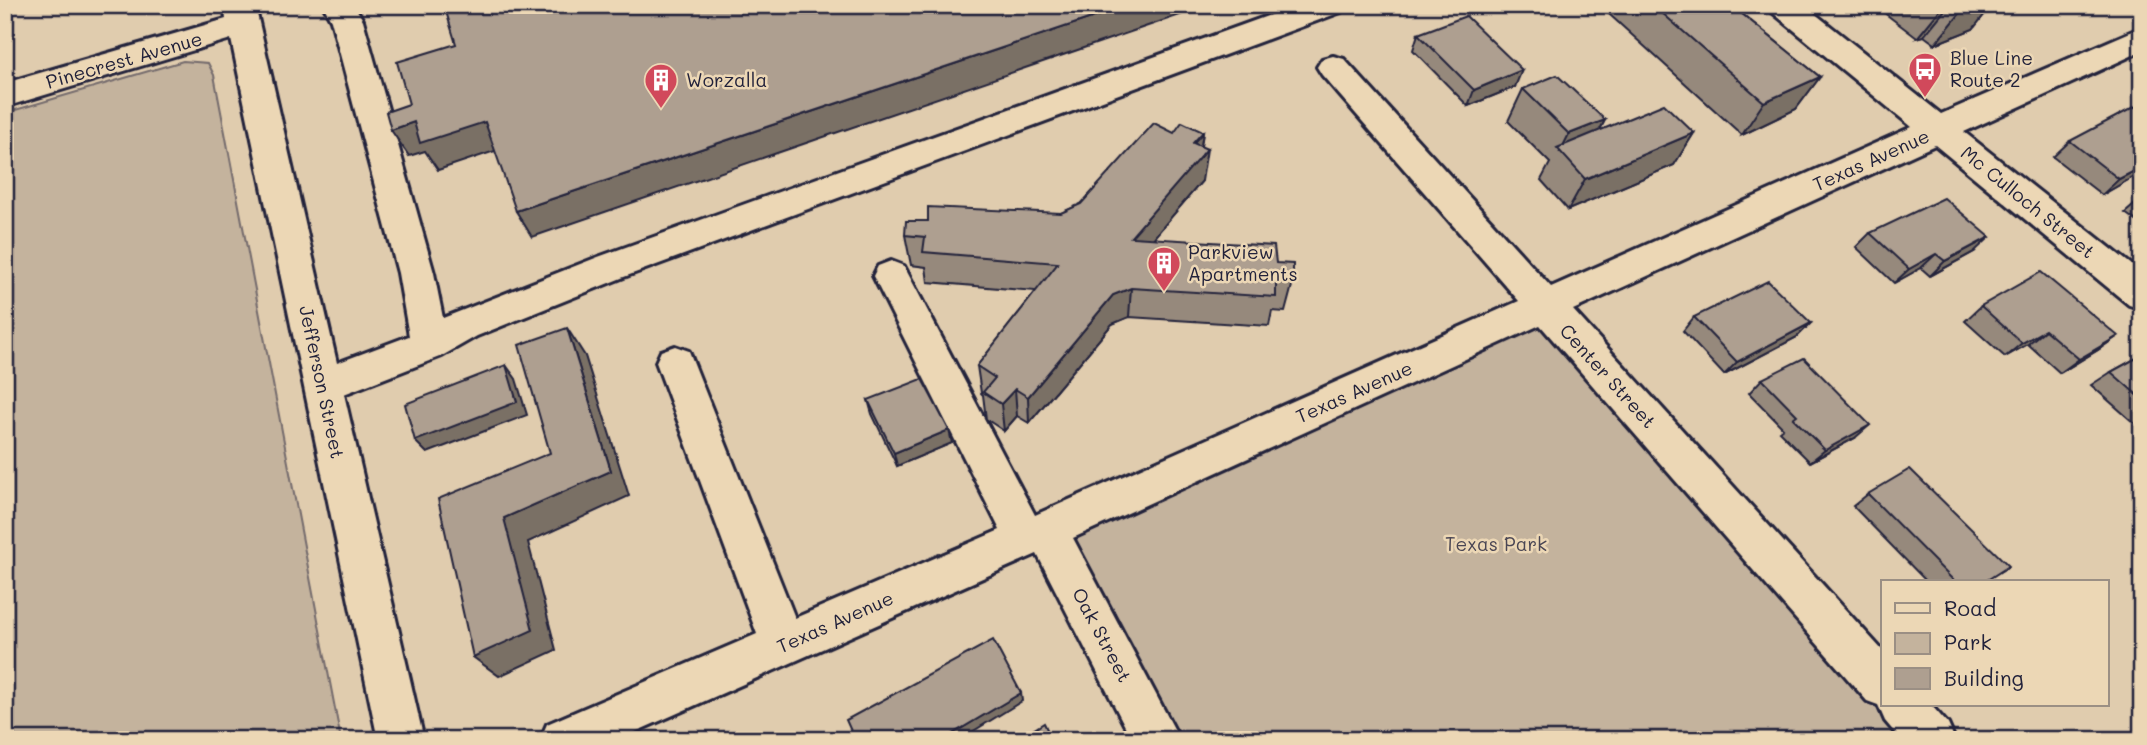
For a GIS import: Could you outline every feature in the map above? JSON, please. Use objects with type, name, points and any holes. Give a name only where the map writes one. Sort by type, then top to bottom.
[{"type":"street","points":[[338,5],[347,20],[416,273],[429,345]]},
{"type":"street","points":[[321,385],[429,345],[464,326],[611,267],[1330,5]]},
{"type":"street","name":"Mc Culloch Street","points":[[1783,5],[2142,294]]},
{"type":"street","name":"Pinecrest Avenue","points":[[5,95],[247,12]]},
{"type":"street","name":"Jefferson Street","points":[[247,12],[321,385],[401,740]]},
{"type":"street","name":"Texas Avenue","points":[[563,740],[1036,534],[2142,38]]},
{"type":"street","name":"Center Street","points":[[1334,67],[1881,683]]},
{"type":"street","name":"Oak Street","points":[[891,276],[1036,534],[1157,740]]},
{"type":"street","points":[[675,362],[783,644]]},
{"type":"street","points":[[1902,706],[1932,740]]},
{"type":"green space","points":[[183,61],[208,63],[214,75],[341,740],[5,740],[5,113]]},
{"type":"green space","name":"Texas Park","points":[[1546,307],[1881,703],[1881,706],[1902,706],[1932,740],[1157,740],[1046,530]]},
{"type":"building","name":"Worzalla","points":[[444,5],[1130,5],[516,211],[485,122],[420,143],[414,122],[391,130],[386,112],[409,104],[397,62],[456,44]]},
{"type":"building","points":[[1653,5],[1731,5],[1820,77],[1764,102]]},
{"type":"building","points":[[1954,5],[1976,5],[1962,11]]},
{"type":"building","points":[[1466,16],[1522,70],[1474,90],[1418,34]]},
{"type":"building","points":[[1557,75],[1605,120],[1569,134],[1523,89]]},
{"type":"building","points":[[2142,103],[2142,167],[2119,179],[2070,141]]},
{"type":"building","points":[[1664,104],[1694,133],[1585,179],[1557,148]]},
{"type":"building","points":[[1182,122],[1203,132],[1193,143],[1207,149],[1131,237],[1274,246],[1276,263],[1293,264],[1293,282],[1276,281],[1276,297],[1131,288],[1113,295],[1028,397],[1015,389],[1001,404],[983,392],[995,378],[977,366],[1058,263],[923,252],[925,237],[905,235],[906,221],[928,221],[928,207],[1061,213],[1081,204],[1154,123],[1174,133]]},
{"type":"building","points":[[1944,198],[1990,237],[1945,261],[1936,254],[1909,269],[1870,233]]},
{"type":"building","points":[[2041,272],[2118,336],[2079,359],[2045,330],[2022,343],[1981,306]]},
{"type":"building","points":[[1768,281],[1811,323],[1737,362],[1694,317]]},
{"type":"building","points":[[567,328],[611,471],[504,518],[533,630],[473,657],[438,499],[550,453],[519,345]]},
{"type":"building","points":[[2142,355],[2142,399],[2111,372]]},
{"type":"building","points":[[1804,358],[1870,425],[1825,450],[1793,418],[1797,415],[1762,379]]},
{"type":"building","points":[[506,365],[517,402],[415,441],[405,404]]},
{"type":"building","points":[[922,379],[949,430],[894,453],[868,400]]},
{"type":"building","points":[[1910,469],[2009,566],[1987,580],[1953,580],[1868,494]]},
{"type":"building","points":[[993,640],[1021,693],[942,740],[855,740],[846,720]]},
{"type":"building","points":[[1044,723],[1052,740],[1017,740]]},
{"type":"place","name":"Blue Line Route 2","points":[[1925,99]]},
{"type":"place","name":"Worzalla","points":[[661,110]]},
{"type":"place","name":"Parkview Apartments","points":[[1164,293]]}]
